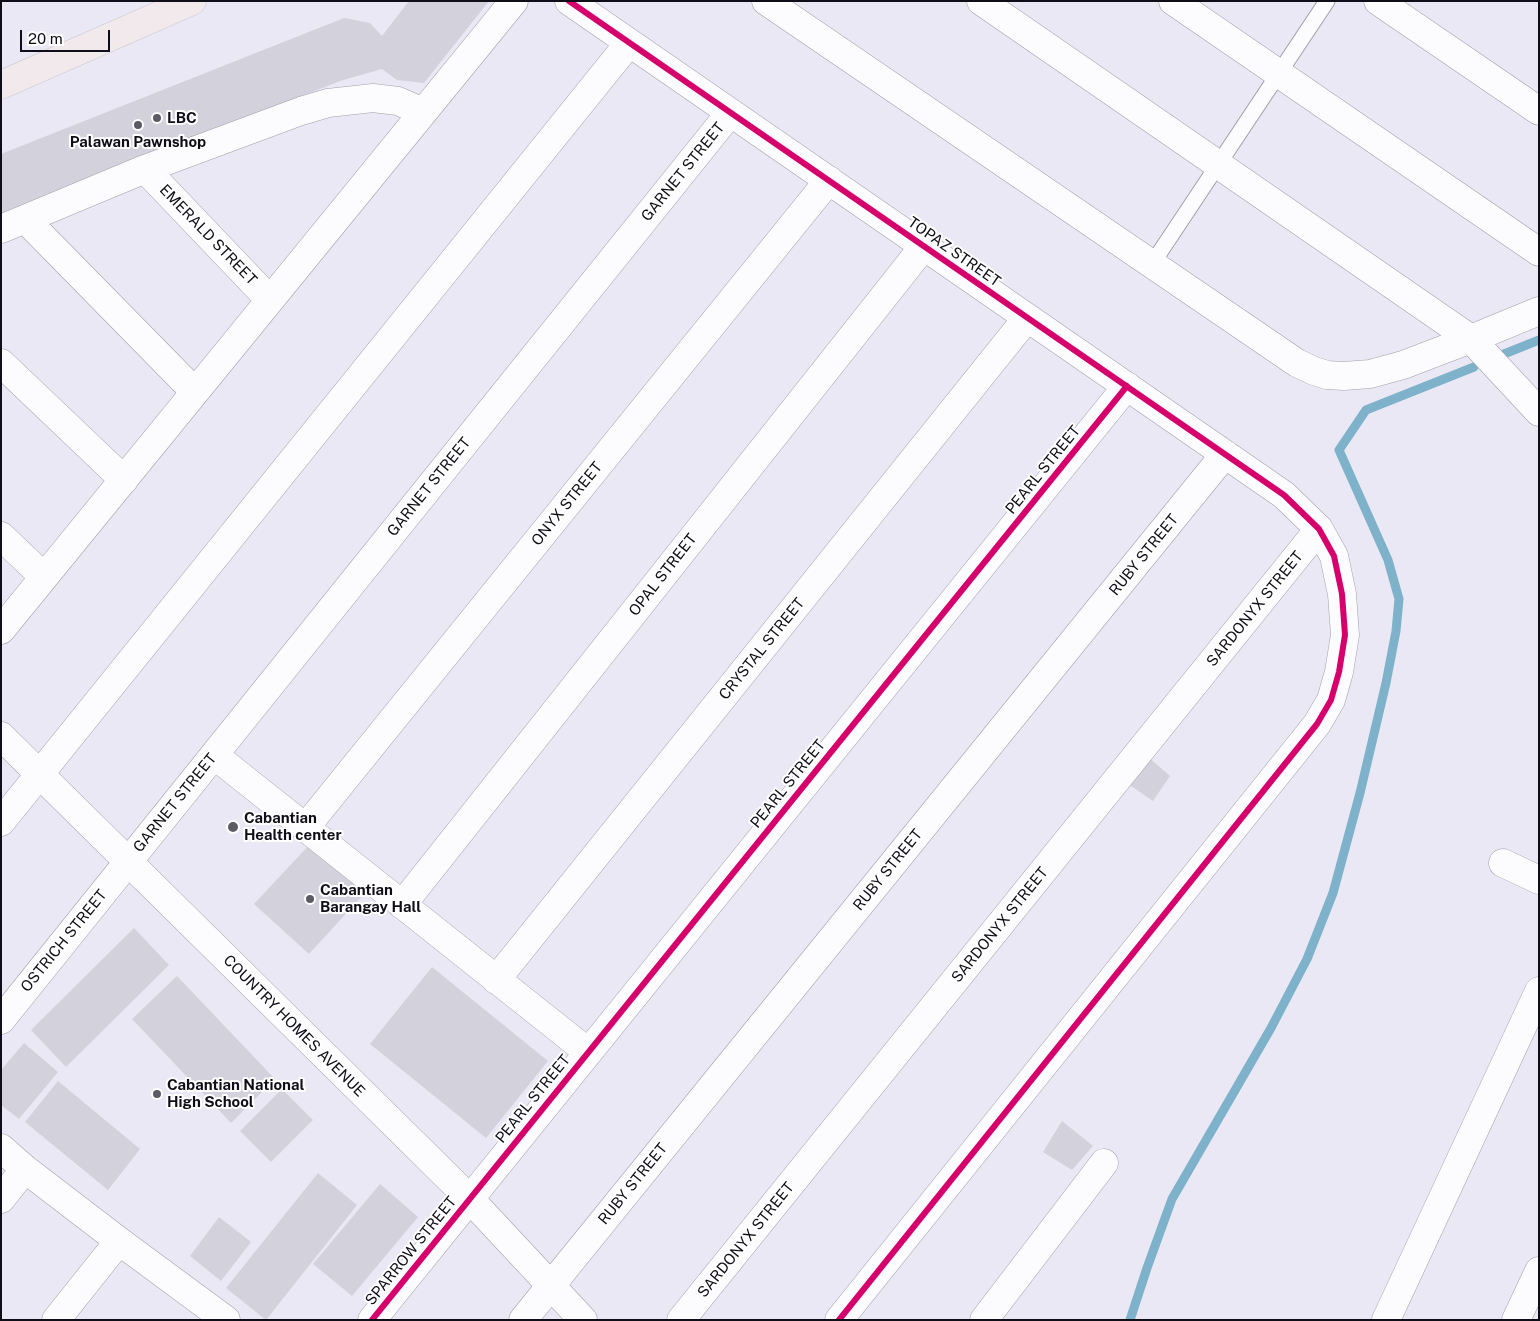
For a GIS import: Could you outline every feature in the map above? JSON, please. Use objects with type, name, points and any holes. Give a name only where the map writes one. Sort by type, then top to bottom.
[{"type":"main road","points":[[1,85],[192,1]]},
{"type":"street","points":[[1,630],[514,1]]},
{"type":"street","name":"TOPAZ STREET","points":[[569,1],[1284,495],[1319,529],[1334,556],[1342,594],[1345,635],[1337,681],[1331,700],[1317,724],[839,1320]]},
{"type":"street","points":[[766,1],[1297,363],[1314,371],[1328,375],[1344,376],[1370,374],[1402,365],[1539,311]]},
{"type":"street","points":[[981,1],[1471,339],[1528,386],[1539,412]]},
{"type":"street","points":[[1173,1],[1539,252]]},
{"type":"street","points":[[1378,1],[1539,111]]},
{"type":"street","points":[[1,822],[629,43]]},
{"type":"street","points":[[195,392],[13,224],[145,169],[301,111],[328,104],[373,98],[398,101],[423,112]]},
{"type":"street","name":"GARNET STREET","points":[[127,862],[730,113]]},
{"type":"street","name":"EMERALD STREET","points":[[145,169],[270,300]]},
{"type":"street","name":"ONYX STREET","points":[[305,828],[829,180]]},
{"type":"street","name":"OPAL STREET","points":[[402,905],[924,246]]},
{"type":"street","name":"CRYSTAL STREET","points":[[496,980],[1027,318]]},
{"type":"street","points":[[1,363],[124,480]]},
{"type":"street","name":"PEARL STREET","points":[[469,1198],[1127,386]]},
{"type":"street","name":"RUBY STREET","points":[[524,1320],[1225,454]]},
{"type":"street","name":"SARDONYX STREET","points":[[681,1320],[1319,529]]},
{"type":"street","points":[[1,536],[44,577]]},
{"type":"street","name":"COUNTRY HOMES AVENUE","points":[[1,736],[469,1198],[583,1320]]},
{"type":"street","points":[[214,755],[588,1052]]},
{"type":"street","name":"OSTRICH STREET","points":[[1,1020],[127,862]]},
{"type":"street","points":[[1503,863],[1539,880]]},
{"type":"street","points":[[1386,1320],[1539,991]]},
{"type":"street","points":[[1,1148],[25,1169],[219,1318]]},
{"type":"street","points":[[984,1320],[1104,1162]]},
{"type":"street","points":[[1,1199],[25,1169]]},
{"type":"street","name":"SPARROW STREET","points":[[372,1320],[469,1198]]},
{"type":"street","points":[[56,1320],[119,1241]]},
{"type":"street","points":[[1516,1320],[1539,1271]]},
{"type":"lane","points":[[1152,264],[1327,1]]},
{"type":"building","points":[[409,1],[489,1],[424,83],[397,80],[382,69],[340,81],[1,215],[1,154],[344,18],[370,23],[382,36]]},
{"type":"building","points":[[1146,755],[1170,776],[1153,801],[1124,781]]},
{"type":"building","name":"Cabantian Barangay Hall","points":[[311,843],[365,893],[309,954],[254,904]]},
{"type":"building","points":[[134,928],[169,965],[66,1067],[31,1030]]},
{"type":"building","points":[[432,967],[548,1061],[486,1138],[370,1044]]},
{"type":"building","points":[[177,976],[275,1079],[231,1123],[132,1019]]},
{"type":"building","points":[[24,1043],[58,1072],[19,1119],[1,1105],[1,1070]]},
{"type":"building","points":[[58,1081],[140,1149],[108,1190],[25,1122]]},
{"type":"building","points":[[282,1089],[313,1120],[271,1162],[240,1131]]},
{"type":"building","points":[[1062,1121],[1093,1146],[1072,1170],[1043,1152]]},
{"type":"building","points":[[318,1173],[357,1205],[266,1320],[226,1288]]},
{"type":"building","points":[[380,1184],[418,1217],[352,1296],[313,1264]]},
{"type":"building","points":[[219,1217],[251,1242],[221,1281],[190,1256]]},
{"type":"waterway","points":[[1504,354],[1539,340]]},
{"type":"waterway","points":[[1130,1320],[1172,1199],[1271,1028],[1307,959],[1333,893],[1360,793],[1386,683],[1396,631],[1399,599],[1388,560],[1339,450],[1366,410],[1474,367]]},
{"type":"cycle path","points":[[569,1],[1284,495],[1319,529],[1334,556],[1342,594],[1345,635],[1339,672],[1331,700],[1317,724],[839,1320]]},
{"type":"cycle path","points":[[372,1320],[1127,386]]},
{"type":"place","name":"LBC","points":[[157,118]]},
{"type":"place","name":"Palawan Pawnshop","points":[[138,125]]},
{"type":"place","name":"Cabantian Health center","points":[[233,827]]},
{"type":"place","name":"Cabantian Barangay Hall","points":[[310,899]]},
{"type":"place","name":"Cabantian National High School","points":[[157,1094]]}]
